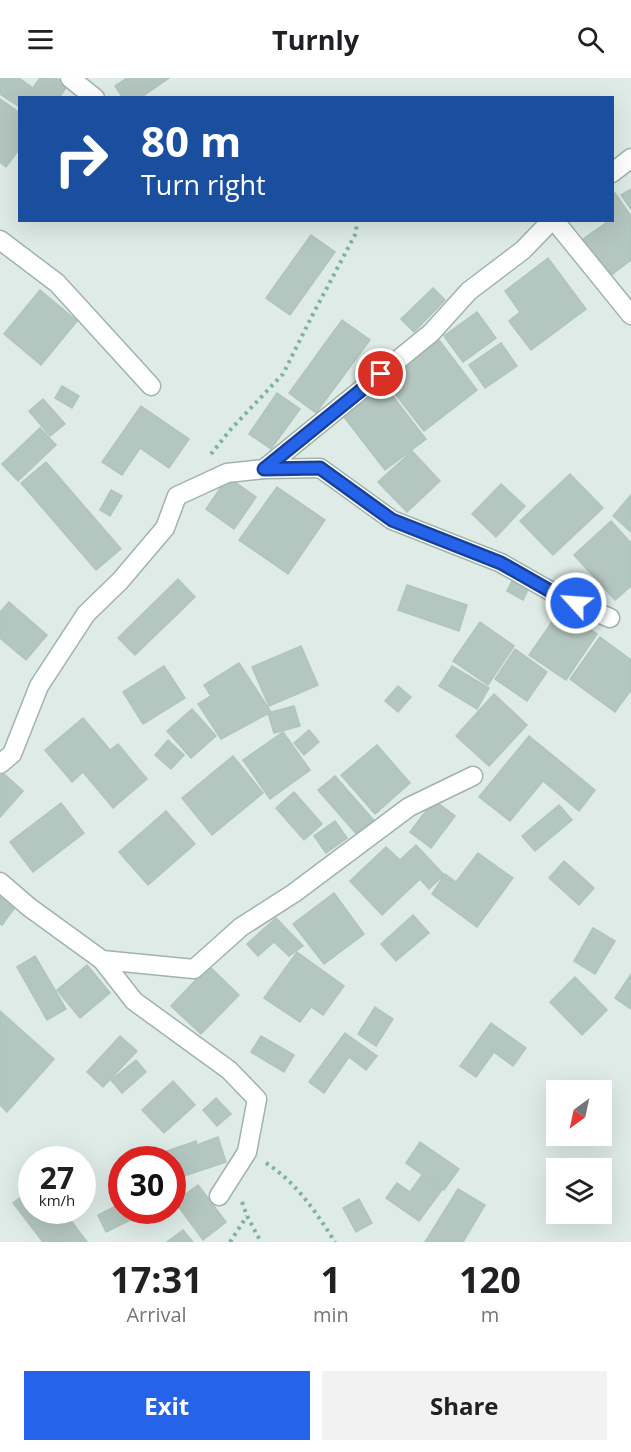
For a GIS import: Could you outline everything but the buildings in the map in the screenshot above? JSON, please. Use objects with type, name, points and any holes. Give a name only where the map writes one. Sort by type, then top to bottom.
[{"type":"street","points":[[70,78],[92,96]]},
{"type":"street","points":[[614,171],[631,158]]},
{"type":"street","points":[[264,469],[431,333],[469,291],[523,250],[551,222]]},
{"type":"street","points":[[555,222],[631,315]]},
{"type":"street","points":[[0,240],[57,283],[151,386]]},
{"type":"street","points":[[0,764],[12,754],[39,686],[86,614],[120,581],[165,528],[177,496],[227,473],[264,469],[320,468],[392,520],[501,563],[559,596],[610,618]]},
{"type":"street","points":[[102,960],[194,969],[241,927],[294,893],[409,807],[473,776]]},
{"type":"street","points":[[0,882],[29,907],[102,960],[134,1001],[229,1070],[257,1099],[247,1152],[219,1196]]},
{"type":"path","points":[[204,462],[231,429],[283,374],[356,233],[357,222]]},
{"type":"path","points":[[247,1152],[281,1173],[311,1205],[335,1242]]},
{"type":"path","points":[[234,1172],[247,1216],[261,1242]]},
{"type":"path","points":[[230,1242],[247,1216]]},
{"type":"route","points":[[381,374],[264,469],[320,468],[392,520],[501,563],[559,596],[576,603]]}]
